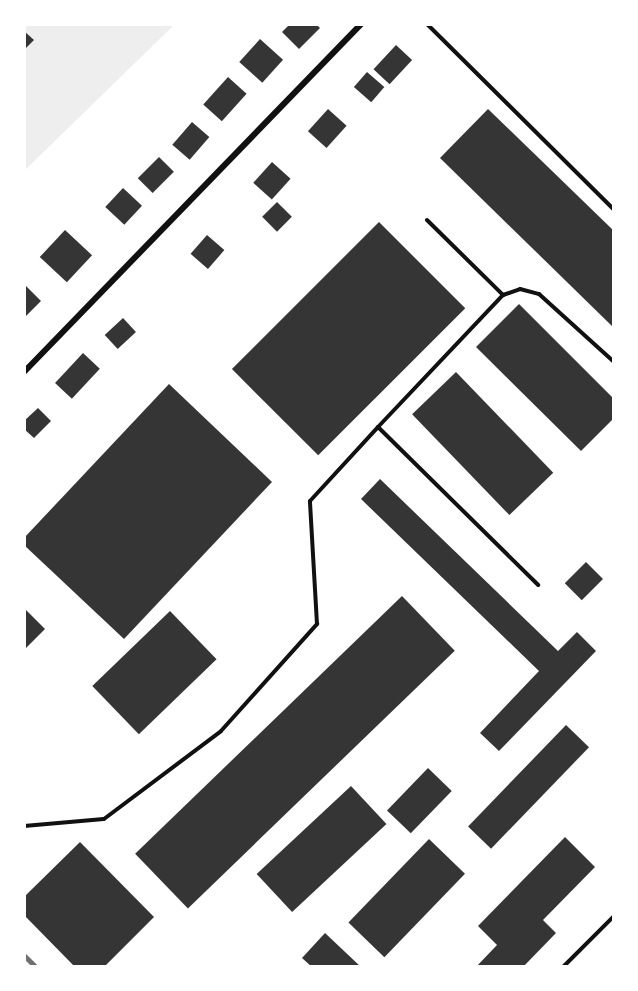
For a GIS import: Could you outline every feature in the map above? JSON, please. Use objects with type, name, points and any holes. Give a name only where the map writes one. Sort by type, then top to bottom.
[{"type":"street","points":[[24,372],[361,24]]},
{"type":"lane","points":[[427,24],[614,210]]},
{"type":"lane","points":[[427,220],[503,296]]},
{"type":"lane","points":[[24,826],[104,819],[221,731],[317,624],[310,501],[503,296],[520,289],[539,294],[614,362]]},
{"type":"lane","points":[[378,427],[538,585]]},
{"type":"lane","points":[[563,967],[614,916]]},
{"type":"shaded area","points":[[24,24],[175,24],[24,171]]},
{"type":"building","points":[[290,24],[316,24],[320,28],[299,49],[282,32]]},
{"type":"building","points":[[24,31],[34,40],[24,50]]},
{"type":"building","points":[[260,39],[283,60],[262,83],[239,62]]},
{"type":"building","points":[[396,45],[412,60],[390,84],[373,69]]},
{"type":"building","points":[[367,72],[384,87],[371,102],[354,87]]},
{"type":"building","points":[[228,77],[247,94],[222,121],[203,104]]},
{"type":"building","points":[[328,109],[347,126],[327,148],[308,131]]},
{"type":"building","points":[[488,109],[614,231],[614,328],[440,158]]},
{"type":"building","points":[[192,122],[209,137],[190,160],[172,145]]},
{"type":"building","points":[[159,157],[174,172],[153,193],[138,178]]},
{"type":"building","points":[[272,162],[291,179],[272,200],[253,183]]},
{"type":"building","points":[[123,188],[142,206],[124,225],[105,207]]},
{"type":"building","points":[[277,202],[292,217],[277,232],[262,217]]},
{"type":"building","points":[[379,222],[465,308],[318,455],[232,369]]},
{"type":"building","points":[[65,230],[92,255],[67,282],[40,257]]},
{"type":"building","points":[[207,235],[224,250],[208,269],[191,254]]},
{"type":"building","points":[[24,284],[41,301],[24,318]]},
{"type":"building","points":[[519,304],[614,399],[614,418],[581,451],[476,347]]},
{"type":"building","points":[[123,318],[136,332],[118,349],[105,335]]},
{"type":"building","points":[[83,353],[100,369],[72,399],[55,383]]},
{"type":"building","points":[[456,372],[553,473],[509,515],[412,414]]},
{"type":"building","points":[[169,384],[272,482],[124,639],[24,545],[24,538]]},
{"type":"building","points":[[38,408],[51,421],[34,438],[24,429],[24,421]]},
{"type":"building","points":[[380,479],[558,651],[577,632],[596,651],[499,751],[480,733],[539,671],[361,499]]},
{"type":"building","points":[[586,562],[603,579],[582,600],[565,583]]},
{"type":"building","points":[[402,596],[455,651],[188,908],[135,854]]},
{"type":"building","points":[[24,608],[45,629],[24,650]]},
{"type":"building","points":[[170,611],[217,659],[139,734],[92,686]]},
{"type":"building","points":[[566,725],[589,747],[491,849],[468,826]]},
{"type":"building","points":[[428,768],[452,791],[411,833],[387,810]]},
{"type":"building","points":[[351,786],[386,824],[292,912],[257,874]]},
{"type":"building","points":[[565,837],[595,867],[543,920],[556,933],[523,967],[476,967],[497,945],[478,926]]},
{"type":"building","points":[[429,839],[465,874],[384,957],[348,922]]},
{"type":"building","points":[[80,842],[154,917],[104,967],[75,967],[24,915],[24,897]]},
{"type":"building","points":[[325,933],[361,967],[312,967],[302,958]]},
{"type":"railway","points":[[24,955],[36,967]]}]
